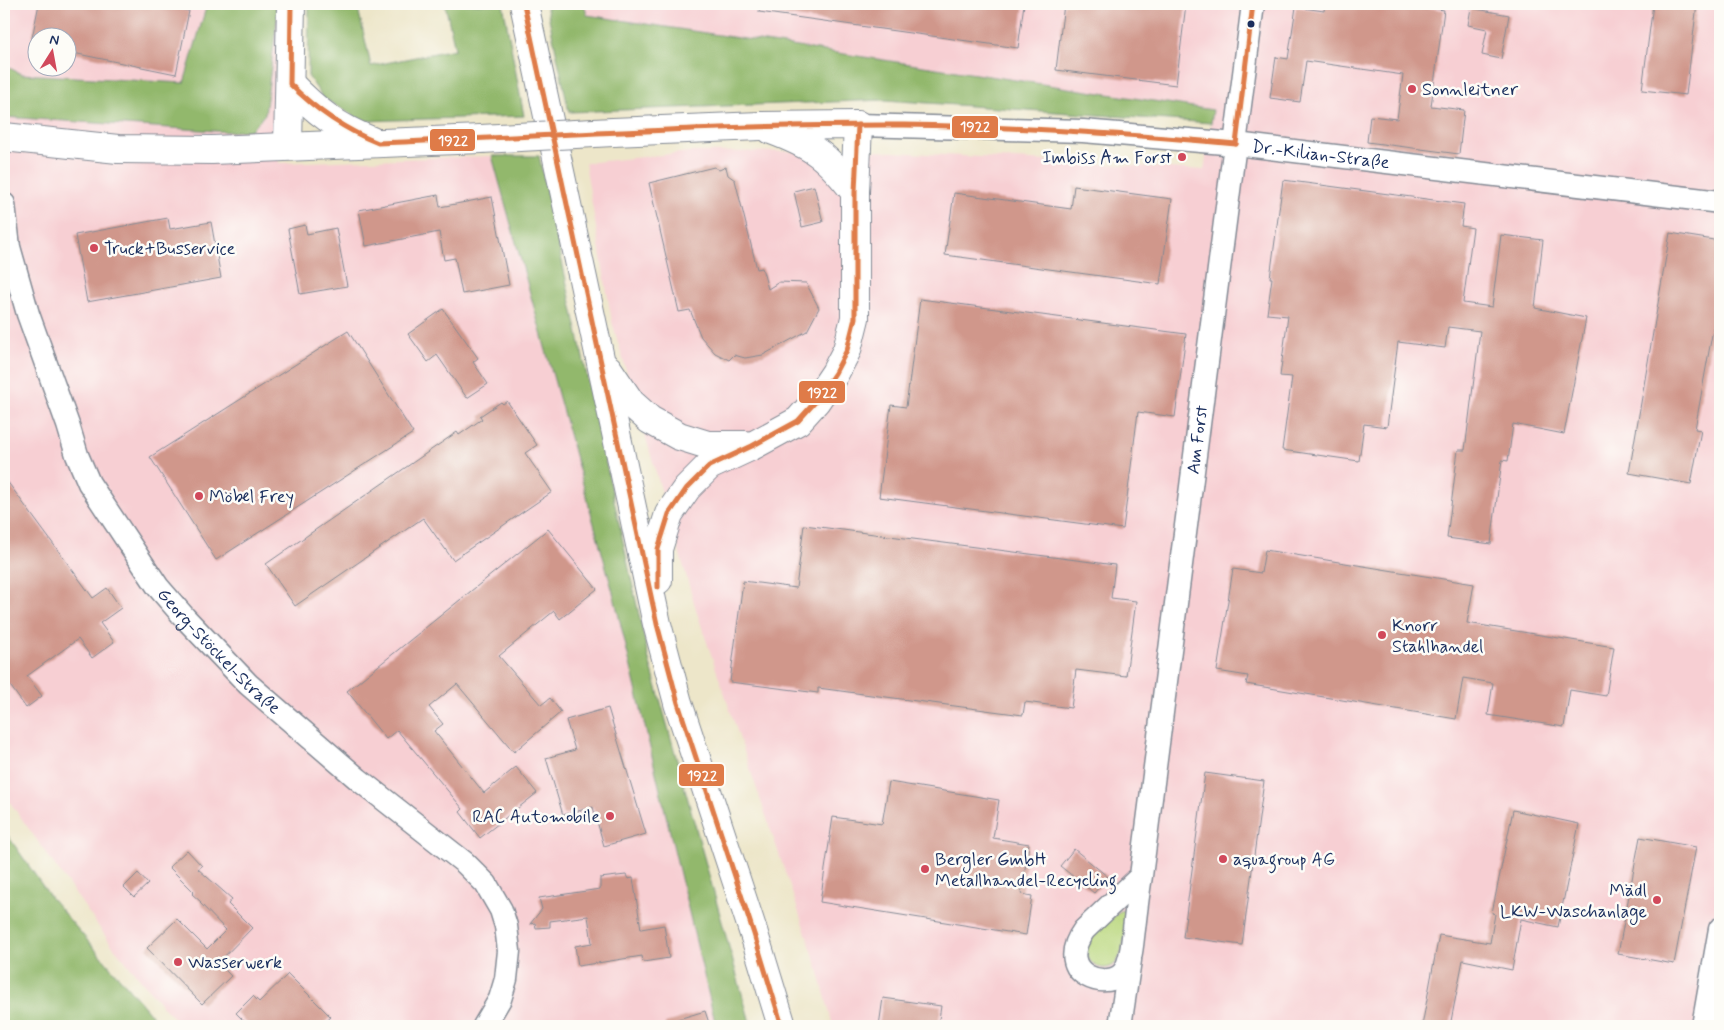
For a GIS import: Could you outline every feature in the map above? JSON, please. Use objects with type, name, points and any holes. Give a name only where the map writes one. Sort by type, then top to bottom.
[{"type":"main road","points":[[288,146],[291,4]]},
{"type":"main road","points":[[524,4],[657,624],[678,703],[754,934],[782,1026]]},
{"type":"main road","points":[[290,84],[325,117],[356,135],[378,143]]},
{"type":"main road","points":[[657,624],[658,549],[669,514],[687,488],[709,466],[752,446],[798,421],[821,394],[847,350],[854,318],[855,192],[858,125]]},
{"type":"main road","name":"Dr.-Kilian-Straße","points":[[4,137],[118,149],[212,150],[481,140],[760,126],[858,125]]},
{"type":"main road","points":[[760,126],[791,137],[823,155],[855,192]]},
{"type":"main road","points":[[601,359],[631,403],[650,420],[679,436],[708,445],[752,446]]},
{"type":"street","name":"Am Forst","points":[[1120,1026],[1253,4]]},
{"type":"street","name":"Dr.-Kilian-Straße","points":[[858,125],[994,127],[1082,131],[1236,144],[1720,202]]},
{"type":"street","name":"Georg-Stöckel-Straße","points":[[4,204],[9,247],[28,314],[68,425],[77,456],[89,483],[158,587],[248,684],[358,779],[465,863],[486,884],[501,910],[506,926],[509,951],[506,979],[500,998],[484,1026]]},
{"type":"street","points":[[1130,959],[1124,972],[1115,978],[1101,981],[1088,977],[1079,970],[1074,961],[1074,949],[1078,938],[1084,930],[1141,876]]},
{"type":"street","points":[[1703,1026],[1720,929]]},
{"type":"shaded area","points":[[4,4],[281,4],[273,103],[279,163],[492,156],[614,596],[716,1026],[183,1026],[166,1010],[111,944],[4,794]]},
{"type":"shaded area","points":[[584,4],[1720,4],[1720,1026],[833,1026],[818,969],[698,616],[612,322],[585,163],[690,152],[875,151],[1204,170],[1213,110],[586,15]]},
{"type":"green space","points":[[207,4],[279,4],[265,114],[251,130],[230,132],[4,117],[4,65],[21,74],[28,74],[28,78],[78,77],[184,83]]},
{"type":"green space","points":[[309,4],[357,4],[371,66],[455,49],[445,4],[503,4],[524,116],[363,121],[323,98],[308,76]]},
{"type":"green space","points":[[546,4],[584,4],[587,15],[1213,110],[1211,123],[885,100],[569,112]]},
{"type":"green space","points":[[492,156],[539,156],[648,656],[751,1026],[716,1026],[614,596]]},
{"type":"green space","points":[[4,830],[51,898],[161,1026],[4,1026]]},
{"type":"green space","points":[[1125,910],[1128,914],[1123,945],[1118,960],[1108,968],[1097,966],[1088,958],[1087,952],[1090,940],[1120,911]]},
{"type":"building","points":[[39,4],[155,4],[189,11],[176,74],[78,54],[78,28],[34,28]]},
{"type":"building","points":[[760,4],[1024,4],[1018,48],[759,12]]},
{"type":"building","points":[[1064,4],[1186,4],[1176,85],[1056,70]]},
{"type":"building","points":[[1325,4],[1403,4],[1444,10],[1431,106],[1464,110],[1459,154],[1367,142],[1370,116],[1397,119],[1403,75],[1306,61],[1300,102],[1270,98],[1276,57],[1288,59],[1296,7],[1324,11]]},
{"type":"building","points":[[1653,4],[1697,4],[1686,95],[1642,90]]},
{"type":"building","points":[[1471,8],[1509,15],[1501,59],[1482,55],[1487,29],[1468,25]]},
{"type":"building","points":[[714,167],[719,170],[726,167],[728,175],[735,180],[757,269],[762,268],[768,289],[779,282],[806,283],[819,308],[807,331],[763,355],[745,358],[734,355],[729,360],[715,353],[701,337],[690,310],[679,312],[649,183]]},
{"type":"building","points":[[1283,180],[1464,204],[1461,226],[1473,228],[1463,303],[1492,307],[1501,235],[1543,240],[1535,308],[1586,318],[1564,434],[1513,424],[1508,461],[1502,460],[1491,544],[1447,538],[1458,450],[1465,450],[1480,331],[1448,327],[1445,348],[1398,342],[1387,427],[1364,424],[1359,461],[1282,450],[1292,377],[1280,376],[1288,316],[1267,314]]},
{"type":"building","points":[[814,186],[823,222],[802,227],[794,191]]},
{"type":"building","points":[[1074,186],[1172,199],[1160,284],[945,255],[954,193],[1071,209]]},
{"type":"building","points":[[438,195],[440,207],[492,197],[509,285],[462,294],[455,258],[444,260],[439,232],[366,246],[359,210]]},
{"type":"building","points":[[168,218],[170,229],[211,222],[221,278],[87,302],[75,235]]},
{"type":"building","points":[[305,225],[307,234],[336,228],[347,286],[300,294],[288,229]]},
{"type":"building","points":[[1670,233],[1720,241],[1720,330],[1713,329],[1695,429],[1701,430],[1691,484],[1629,473]]},
{"type":"building","points":[[920,299],[1186,334],[1175,417],[1138,412],[1123,529],[879,497],[891,405],[906,407]]},
{"type":"building","points":[[443,309],[478,358],[473,362],[488,384],[467,398],[437,355],[428,362],[408,334]]},
{"type":"building","points":[[348,331],[413,433],[216,560],[150,457]]},
{"type":"building","points":[[507,401],[537,445],[525,453],[552,492],[453,560],[423,518],[295,606],[266,564],[457,432],[459,435],[482,419],[480,416],[501,402],[503,404]]},
{"type":"building","points":[[4,477],[93,598],[107,588],[121,608],[100,623],[114,642],[92,658],[78,639],[27,676],[42,696],[26,708],[9,684],[4,687]]},
{"type":"building","points":[[804,525],[1115,565],[1111,598],[1136,601],[1126,676],[1076,670],[1071,708],[1025,702],[1023,715],[818,688],[818,693],[730,682],[743,581],[796,588]]},
{"type":"building","points":[[548,529],[597,589],[560,619],[554,611],[499,656],[541,705],[550,698],[561,712],[514,752],[457,684],[429,707],[443,724],[434,731],[484,793],[516,767],[537,793],[480,838],[460,812],[463,809],[397,730],[386,739],[347,691]]},
{"type":"building","name":"Knorr Stahlhandel","points":[[1265,550],[1474,584],[1467,623],[1614,647],[1606,696],[1570,690],[1564,727],[1488,715],[1493,683],[1463,678],[1456,719],[1246,684],[1248,676],[1217,671],[1233,569],[1261,573]]},
{"type":"building","points":[[608,708],[646,834],[604,846],[593,807],[563,815],[546,758],[575,750],[566,720]]},
{"type":"building","name":"aquagroup AG","points":[[1205,773],[1264,781],[1242,945],[1183,937]]},
{"type":"building","name":"Bergler GmbH Metallhandel-Recycling","points":[[889,782],[999,800],[993,838],[1029,844],[1021,894],[1032,896],[1026,935],[820,902],[833,817],[882,824]]},
{"type":"building","points":[[1513,810],[1579,824],[1558,927],[1521,919],[1512,970],[1463,960],[1450,1026],[1422,1026],[1439,935],[1490,943],[1495,914],[1492,913]]},
{"type":"building","name":"Mädl LKW-Waschanlage","points":[[1640,837],[1696,847],[1674,964],[1618,954]]},
{"type":"building","points":[[1074,849],[1108,877],[1094,893],[1060,866]]},
{"type":"building","points":[[187,850],[202,866],[198,869],[232,899],[228,904],[252,928],[218,963],[231,976],[202,1004],[147,948],[177,919],[207,949],[226,930],[192,894],[194,892],[169,867]]},
{"type":"building","points":[[138,873],[148,884],[134,897],[124,887]]},
{"type":"building","points":[[626,875],[628,879],[633,878],[641,929],[664,925],[669,958],[643,962],[642,956],[578,966],[575,946],[592,943],[588,916],[550,921],[550,927],[536,928],[535,923],[530,924],[542,909],[539,898],[600,889],[600,878]]},
{"type":"building","points":[[288,974],[331,1017],[321,1026],[249,1026],[236,1013],[253,996],[259,1002]]},
{"type":"building","points":[[883,998],[941,1006],[938,1026],[879,1026]]},
{"type":"building","points":[[705,1011],[710,1026],[665,1026],[665,1023]]},
{"type":"transit line","name":"1922","points":[[291,4],[290,84],[331,118],[353,132],[378,143],[707,128],[904,125],[1070,131],[1236,144]]},
{"type":"transit line","name":"1922","points":[[524,4],[657,624],[678,703],[754,934],[782,1026]]},
{"type":"transit line","name":"1922","points":[[1236,144],[1253,4]]},
{"type":"transit line","name":"1922","points":[[658,587],[658,549],[669,514],[687,488],[709,466],[752,446],[798,421],[816,401],[835,373],[847,350],[855,318],[855,192],[858,125]]},
{"type":"place","name":"Sonnleitner","points":[[1412,89]]},
{"type":"place","name":"Imbiss Am Forst","points":[[1182,157]]},
{"type":"place","name":"Truck+Busservice","points":[[94,248]]},
{"type":"place","name":"Möbel Frey","points":[[199,496]]},
{"type":"place","name":"Knorr Stahlhandel","points":[[1382,635]]},
{"type":"place","name":"RAC Automobile","points":[[610,816]]},
{"type":"place","name":"aquagroup AG","points":[[1223,859]]},
{"type":"place","name":"Bergler GmbH Metallhandel-Recycling","points":[[925,869]]},
{"type":"place","name":"Mädl LKW-Waschanlage","points":[[1657,900]]},
{"type":"place","name":"Wasserwerk","points":[[178,962]]}]
